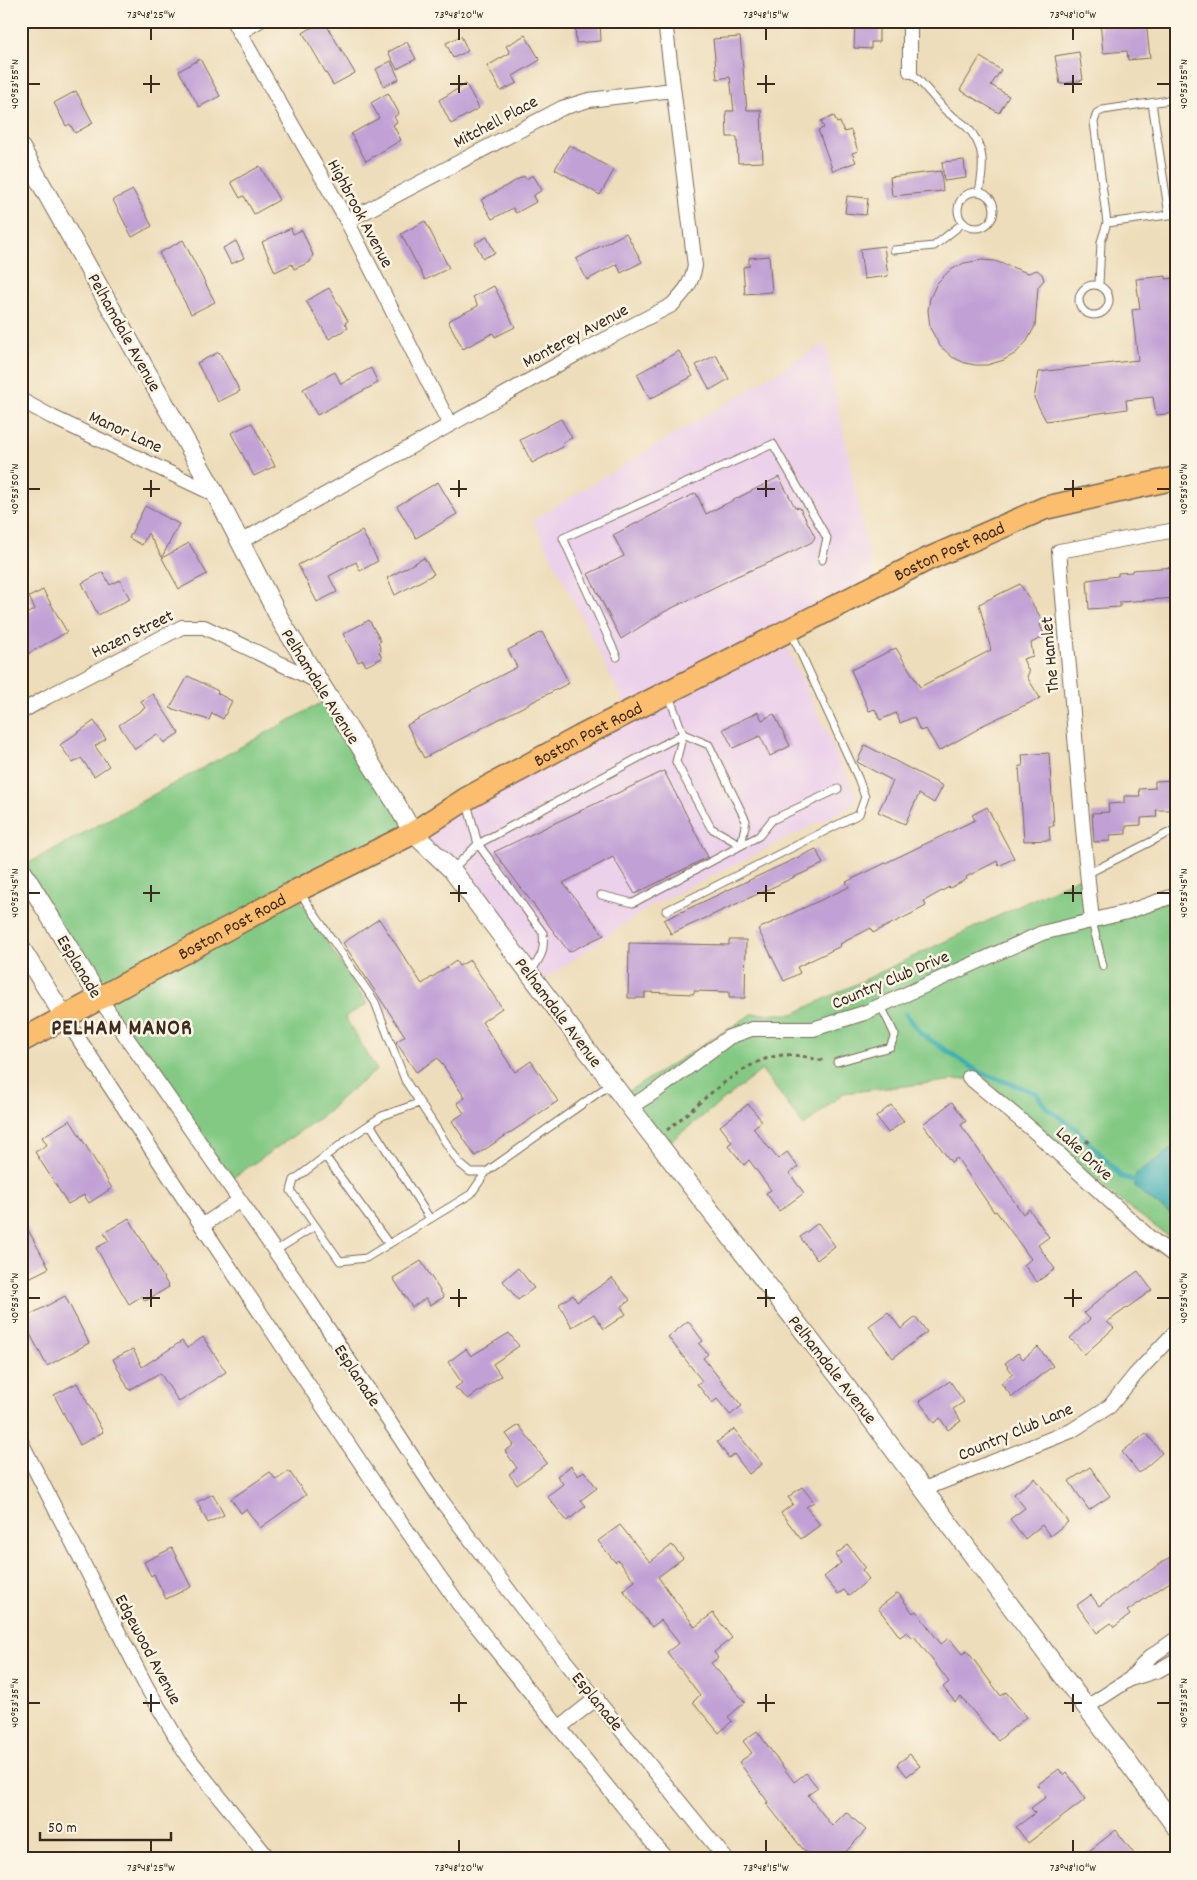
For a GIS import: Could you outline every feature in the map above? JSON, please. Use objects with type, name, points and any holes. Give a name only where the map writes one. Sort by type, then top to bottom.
[{"type":"main road","name":"Boston Post Road","points":[[21,1041],[298,890],[413,833],[466,799],[580,737],[926,560],[1045,508],[1176,478]]},
{"type":"street","points":[[236,27],[259,21]]},
{"type":"street","name":"Monterey Avenue","points":[[240,542],[575,355],[672,305],[692,281],[695,266],[694,254],[665,21]]},
{"type":"street","points":[[910,21],[910,71]]},
{"type":"street","name":"Highbrook Avenue","points":[[236,27],[347,221],[450,426]]},
{"type":"street","name":"Mitchell Place","points":[[347,221],[562,108],[589,100],[673,90]]},
{"type":"street","name":"Pelhamdale Avenue","points":[[21,148],[216,494],[282,623],[413,833],[452,870],[655,1140],[924,1489],[1176,1827]]},
{"type":"street","name":"Manor Lane","points":[[21,400],[52,417],[216,494]]},
{"type":"street","name":"The Hamlet","points":[[1092,921],[1059,551],[1176,530]]},
{"type":"street","name":"Hazen Street","points":[[21,712],[47,696],[182,627],[204,627],[317,681]]},
{"type":"street","name":"Esplanade","points":[[21,869],[100,999],[275,1251],[441,1500],[522,1608],[726,1859]]},
{"type":"street","name":"Country Club Drive","points":[[630,1107],[729,1037],[752,1029],[813,1029],[864,1013],[1042,934],[1070,925],[1134,910],[1176,895]]},
{"type":"street","points":[[21,948],[202,1226],[389,1505],[452,1595],[652,1842],[668,1859]]},
{"type":"street","name":"Lake Drive","points":[[968,1077],[1035,1132],[1148,1237],[1176,1257]]},
{"type":"street","points":[[202,1226],[240,1200]]},
{"type":"street","name":"Country Club Lane","points":[[924,1489],[1071,1431],[1110,1406],[1135,1375],[1176,1331]]},
{"type":"street","name":"Edgewood Avenue","points":[[21,1442],[145,1684],[182,1748],[269,1859]]},
{"type":"street","points":[[1087,1707],[1130,1679],[1150,1657],[1176,1639]]},
{"type":"street","points":[[1130,1679],[1159,1670],[1176,1660]]},
{"type":"street","points":[[560,1727],[597,1698]]},
{"type":"lane","points":[[910,71],[973,136],[984,160],[979,192]]},
{"type":"lane","points":[[1098,285],[1101,242],[1107,223],[1094,122],[1098,113],[1103,110],[1176,99]]},
{"type":"lane","points":[[1107,223],[1172,214],[1152,103]]},
{"type":"lane","points":[[979,192],[990,198],[995,210],[990,222],[980,228],[973,228],[963,223],[958,213],[960,202],[968,194],[979,192]]},
{"type":"lane","points":[[894,250],[934,246],[963,223]]},
{"type":"lane","points":[[1093,284],[1098,285],[1106,290],[1110,300],[1109,304],[1099,315],[1089,314],[1081,308],[1079,298],[1084,288],[1093,284]]},
{"type":"lane","points":[[617,658],[563,538],[773,444],[826,538],[822,560]]},
{"type":"lane","points":[[666,911],[859,814],[865,797],[858,778],[790,630]]},
{"type":"lane","points":[[668,693],[683,734],[676,762],[711,828],[741,845]]},
{"type":"lane","points":[[452,870],[478,844],[683,734]]},
{"type":"lane","points":[[683,734],[709,746],[746,821],[741,845]]},
{"type":"lane","points":[[601,895],[633,903],[759,836],[772,820],[838,789]]},
{"type":"lane","points":[[466,799],[478,844],[543,933],[545,947],[541,957],[530,972]]},
{"type":"lane","points":[[1087,874],[1176,829]]},
{"type":"lane","points":[[298,890],[374,1002],[405,1080],[419,1102],[459,1162],[470,1172],[486,1172]]},
{"type":"lane","points":[[1092,921],[1103,966]]},
{"type":"lane","points":[[837,1062],[890,1047],[895,1036],[881,1006]]},
{"type":"lane","points":[[419,1102],[382,1116],[294,1180],[291,1190],[340,1261],[366,1258],[471,1194],[486,1172],[612,1083]]},
{"type":"lane","points":[[370,1124],[430,1219]]},
{"type":"lane","points":[[325,1156],[389,1244]]},
{"type":"lane","points":[[275,1251],[315,1226]]},
{"type":"path","points":[[655,1140],[730,1080],[758,1061],[783,1055],[801,1055],[837,1062]]},
{"type":"path","points":[[1086,1143],[1090,1139]]},
{"type":"shaded area","points":[[825,343],[876,591],[784,641],[856,796],[852,806],[652,905],[541,982],[413,833],[631,717],[533,520]]},
{"type":"green space","points":[[323,702],[413,833],[298,897],[367,1004],[345,1017],[377,1070],[341,1098],[328,1112],[231,1179],[106,1001],[25,865]]},
{"type":"green space","points":[[1084,875],[1093,927],[1176,898],[1176,1242],[1111,1194],[983,1077],[843,1093],[804,1126],[762,1070],[659,1150],[620,1097],[752,1014],[793,1014]]},
{"type":"water","points":[[1176,1142],[1176,1218],[1144,1195],[1134,1185],[1136,1174],[1171,1149]]},
{"type":"building","points":[[324,21],[355,73],[333,85],[303,33]]},
{"type":"building","points":[[575,21],[600,21],[601,41],[576,43]]},
{"type":"building","points":[[855,21],[879,21],[879,42],[871,42],[871,49],[854,48]]},
{"type":"building","points":[[1100,21],[1146,21],[1150,58],[1128,60],[1127,51],[1103,53]]},
{"type":"building","points":[[525,35],[540,60],[513,76],[517,83],[501,91],[487,66],[510,53],[506,46]]},
{"type":"building","points":[[461,36],[468,51],[453,58],[446,43]]},
{"type":"building","points":[[740,37],[747,110],[761,110],[763,162],[738,163],[737,137],[727,137],[726,111],[734,111],[730,77],[717,79],[713,39]]},
{"type":"building","points":[[407,42],[416,59],[397,69],[388,52]]},
{"type":"building","points":[[1079,52],[1083,80],[1060,84],[1055,56]]},
{"type":"building","points":[[980,57],[1001,70],[991,85],[1009,96],[999,113],[960,90]]},
{"type":"building","points":[[200,59],[220,96],[199,107],[179,71]]},
{"type":"building","points":[[391,61],[399,79],[384,86],[376,69]]},
{"type":"building","points":[[466,84],[479,108],[451,124],[439,100]]},
{"type":"building","points":[[76,91],[93,123],[75,133],[70,124],[66,126],[54,103]]},
{"type":"building","points":[[388,93],[399,113],[394,117],[397,122],[393,125],[401,140],[366,161],[351,134],[379,118],[371,103]]},
{"type":"building","points":[[834,116],[837,123],[840,122],[844,132],[851,130],[858,151],[852,153],[856,162],[833,171],[818,130],[824,128],[821,121]]},
{"type":"building","points":[[569,145],[614,170],[600,195],[555,169]]},
{"type":"building","points":[[964,160],[966,178],[944,181],[942,162]]},
{"type":"building","points":[[260,166],[279,200],[254,214],[244,196],[240,198],[231,182]]},
{"type":"building","points":[[941,171],[943,191],[892,196],[890,177]]},
{"type":"building","points":[[533,175],[542,190],[533,196],[536,202],[516,213],[513,208],[492,219],[481,200],[524,176],[526,179]]},
{"type":"building","points":[[133,190],[152,226],[132,237],[113,200]]},
{"type":"building","points":[[847,196],[868,198],[866,215],[845,213]]},
{"type":"building","points":[[425,221],[449,268],[425,280],[401,234]]},
{"type":"building","points":[[291,228],[293,234],[302,230],[313,255],[310,262],[294,269],[292,264],[275,272],[262,242]]},
{"type":"building","points":[[626,233],[642,262],[621,273],[617,264],[587,280],[576,259]]},
{"type":"building","points":[[487,237],[495,253],[483,258],[475,243]]},
{"type":"building","points":[[183,240],[215,302],[191,314],[159,253]]},
{"type":"building","points":[[236,241],[244,258],[231,264],[223,248]]},
{"type":"building","points":[[884,246],[888,276],[864,279],[860,249]]},
{"type":"building","points":[[769,256],[772,292],[745,294],[743,267],[749,266],[749,258]]},
{"type":"building","points":[[982,260],[995,261],[1028,273],[1037,270],[1042,274],[1044,280],[1038,287],[1035,326],[1027,341],[1016,353],[1004,360],[987,365],[975,365],[952,357],[940,346],[930,328],[928,310],[930,298],[937,283],[949,271],[964,263]]},
{"type":"building","points":[[1166,276],[1166,279],[1176,278],[1176,413],[1156,415],[1153,397],[1126,400],[1127,409],[1046,421],[1034,398],[1039,372],[1138,360],[1132,310],[1140,309],[1136,279]]},
{"type":"building","points":[[494,286],[515,327],[495,337],[493,333],[463,349],[448,321],[478,306],[473,297]]},
{"type":"building","points":[[329,288],[348,321],[345,323],[348,328],[329,339],[306,301]]},
{"type":"building","points":[[679,351],[693,376],[650,399],[637,374]]},
{"type":"building","points":[[219,352],[240,391],[218,402],[197,363]]},
{"type":"building","points":[[716,355],[729,379],[710,390],[696,365]]},
{"type":"building","points":[[371,368],[378,383],[317,415],[303,389],[335,372],[341,384]]},
{"type":"building","points":[[561,419],[572,438],[562,443],[563,447],[532,463],[520,440]]},
{"type":"building","points":[[252,423],[275,466],[254,476],[231,433]]},
{"type":"building","points":[[779,477],[795,507],[800,508],[815,537],[812,542],[664,612],[621,639],[588,574],[624,556],[613,535],[696,493],[706,514]]},
{"type":"building","points":[[438,482],[457,514],[416,538],[397,506]]},
{"type":"building","points":[[145,506],[179,524],[162,557],[148,533],[142,545],[129,538]]},
{"type":"building","points":[[362,531],[378,561],[360,571],[356,562],[329,576],[337,592],[317,602],[298,565]]},
{"type":"building","points":[[189,543],[207,574],[179,589],[162,558]]},
{"type":"building","points":[[424,558],[434,574],[395,595],[387,578]]},
{"type":"building","points":[[1176,567],[1176,598],[1120,602],[1120,607],[1089,609],[1087,580],[1118,576],[1118,573],[1132,572],[1132,570]]},
{"type":"building","points":[[103,572],[110,585],[120,580],[130,599],[98,615],[82,583]]},
{"type":"building","points":[[1020,584],[1043,621],[1040,625],[1045,636],[1031,643],[1033,656],[1023,659],[1029,672],[1027,677],[1040,698],[977,728],[939,751],[926,729],[920,731],[914,717],[900,723],[896,713],[880,720],[875,709],[869,711],[851,670],[896,648],[920,687],[991,650],[979,604]]},
{"type":"building","points":[[43,590],[67,632],[26,655],[21,647],[21,617],[35,609],[29,597]]},
{"type":"building","points":[[369,620],[381,641],[378,642],[382,658],[366,666],[363,660],[358,662],[343,634]]},
{"type":"building","points":[[542,632],[569,683],[424,758],[407,725],[517,667],[508,650]]},
{"type":"building","points":[[188,676],[218,691],[217,693],[232,701],[223,719],[212,713],[209,720],[170,708]]},
{"type":"building","points":[[153,694],[179,733],[164,743],[157,734],[135,749],[119,725],[145,708],[141,701]]},
{"type":"building","points":[[758,712],[762,720],[774,714],[790,746],[770,756],[760,736],[733,748],[723,729]]},
{"type":"building","points":[[94,721],[106,739],[95,746],[109,766],[94,776],[81,758],[73,763],[60,745]]},
{"type":"building","points":[[865,745],[943,786],[934,803],[919,794],[905,824],[878,812],[893,781],[857,762]]},
{"type":"building","points":[[1049,753],[1054,826],[1049,826],[1050,840],[1024,841],[1019,766],[1023,766],[1022,755]]},
{"type":"building","points":[[664,771],[708,857],[635,894],[613,857],[563,883],[604,935],[569,952],[494,852]]},
{"type":"building","points":[[1176,780],[1176,806],[1172,806],[1172,810],[1156,810],[1157,817],[1141,818],[1141,825],[1126,826],[1126,834],[1110,835],[1110,841],[1094,842],[1092,813],[1109,812],[1108,804],[1124,803],[1124,796],[1140,796],[1139,789],[1155,788],[1155,781]]},
{"type":"building","points":[[987,807],[1014,858],[999,866],[997,861],[924,901],[926,906],[911,914],[873,933],[871,928],[840,944],[841,946],[797,967],[800,973],[784,981],[758,929],[849,887],[846,882],[975,820],[972,815]]},
{"type":"building","points":[[816,849],[823,864],[671,934],[664,920]]},
{"type":"building","points":[[379,919],[422,984],[456,961],[459,966],[470,960],[502,1008],[482,1022],[515,1072],[531,1061],[558,1101],[475,1156],[452,1121],[464,1113],[457,1103],[465,1098],[438,1058],[416,1072],[396,1042],[405,1036],[343,943]]},
{"type":"building","points":[[729,940],[746,940],[745,998],[729,998],[729,992],[694,991],[694,994],[645,992],[645,998],[628,998],[629,943],[729,945]]},
{"type":"building","points":[[952,1102],[966,1121],[961,1125],[1023,1214],[1029,1209],[1049,1237],[1038,1245],[1055,1269],[1037,1282],[1024,1265],[1031,1259],[996,1211],[994,1212],[957,1158],[951,1162],[923,1124]]},
{"type":"building","points":[[748,1104],[762,1121],[753,1128],[778,1159],[787,1152],[798,1167],[789,1173],[804,1193],[779,1211],[766,1193],[771,1190],[749,1160],[744,1165],[728,1145],[732,1142],[720,1126]]},
{"type":"building","points":[[891,1105],[904,1121],[888,1133],[876,1117]]},
{"type":"building","points":[[70,1120],[112,1188],[89,1203],[84,1195],[68,1204],[35,1152],[47,1145],[42,1137]]},
{"type":"building","points":[[21,1217],[49,1268],[21,1282]]},
{"type":"building","points":[[129,1218],[169,1287],[145,1301],[142,1296],[129,1304],[96,1248],[109,1241],[104,1233]]},
{"type":"building","points":[[818,1223],[835,1246],[817,1260],[800,1237]]},
{"type":"building","points":[[421,1261],[444,1297],[430,1305],[426,1298],[412,1307],[393,1278]]},
{"type":"building","points":[[518,1268],[534,1288],[518,1300],[503,1281]]},
{"type":"building","points":[[1138,1271],[1152,1290],[1107,1322],[1114,1328],[1085,1354],[1070,1338],[1090,1319],[1084,1313],[1108,1292]]},
{"type":"building","points":[[612,1278],[630,1300],[621,1307],[626,1314],[604,1329],[594,1314],[572,1327],[559,1304],[573,1295],[577,1302]]},
{"type":"building","points":[[65,1296],[89,1343],[47,1366],[22,1319]]},
{"type":"building","points":[[888,1312],[901,1329],[916,1317],[927,1332],[893,1358],[869,1326]]},
{"type":"building","points":[[688,1321],[703,1341],[699,1344],[708,1354],[703,1358],[742,1406],[730,1415],[717,1399],[712,1403],[697,1384],[702,1381],[668,1337]]},
{"type":"building","points":[[509,1333],[519,1346],[493,1364],[501,1376],[468,1399],[455,1388],[462,1383],[448,1362],[466,1349],[471,1356]]},
{"type":"building","points":[[203,1337],[226,1372],[179,1402],[160,1373],[129,1390],[113,1359],[133,1349],[142,1367],[182,1341],[187,1348]]},
{"type":"building","points":[[1038,1347],[1053,1366],[1012,1397],[1001,1383],[1013,1374],[1005,1363],[1018,1353],[1023,1359]]},
{"type":"building","points":[[950,1381],[964,1402],[953,1409],[961,1421],[948,1430],[940,1418],[934,1423],[919,1401]]},
{"type":"building","points":[[77,1383],[103,1432],[80,1445],[54,1395]]},
{"type":"building","points":[[519,1425],[547,1463],[517,1485],[509,1474],[517,1468],[505,1451],[514,1445],[506,1434]]},
{"type":"building","points":[[734,1429],[762,1464],[749,1474],[734,1454],[729,1458],[717,1442]]},
{"type":"building","points":[[1146,1433],[1162,1453],[1139,1473],[1122,1452]]},
{"type":"building","points":[[571,1466],[578,1476],[584,1471],[597,1488],[581,1500],[586,1506],[567,1521],[547,1496],[563,1484],[557,1476]]},
{"type":"building","points":[[1090,1467],[1110,1496],[1089,1510],[1069,1481]]},
{"type":"building","points":[[289,1471],[306,1495],[260,1528],[246,1509],[241,1513],[231,1499],[270,1472],[276,1480]]},
{"type":"building","points":[[1035,1478],[1068,1522],[1050,1536],[1042,1525],[1025,1539],[1010,1519],[1025,1508],[1014,1494]]},
{"type":"building","points":[[802,1487],[814,1502],[806,1507],[820,1525],[801,1539],[781,1513],[793,1504],[788,1497]]},
{"type":"building","points":[[213,1494],[224,1515],[208,1523],[197,1502]]},
{"type":"building","points":[[620,1525],[650,1562],[672,1545],[683,1558],[658,1577],[695,1627],[713,1613],[732,1638],[714,1652],[718,1658],[711,1663],[745,1702],[728,1717],[732,1721],[719,1733],[693,1702],[700,1695],[667,1652],[679,1643],[661,1620],[652,1627],[623,1590],[635,1581],[618,1560],[615,1562],[598,1541]]},
{"type":"building","points":[[848,1545],[865,1567],[862,1570],[869,1579],[849,1596],[844,1590],[838,1594],[824,1577],[841,1563],[835,1555]]},
{"type":"building","points":[[172,1548],[191,1587],[166,1599],[154,1574],[151,1576],[144,1562]]},
{"type":"building","points":[[1176,1553],[1176,1578],[1127,1611],[1130,1615],[1114,1627],[1111,1623],[1097,1633],[1077,1605],[1091,1595],[1099,1606]]},
{"type":"building","points":[[898,1593],[913,1613],[916,1611],[941,1644],[949,1638],[962,1654],[967,1651],[1001,1696],[1006,1692],[1026,1717],[998,1741],[961,1697],[955,1702],[943,1687],[949,1682],[914,1636],[912,1637],[907,1632],[900,1637],[878,1608]]},
{"type":"building","points":[[757,1731],[794,1782],[806,1773],[818,1788],[808,1795],[832,1826],[846,1812],[866,1830],[839,1859],[813,1859],[766,1803],[768,1802],[739,1762],[752,1753],[743,1741]]},
{"type":"building","points":[[910,1754],[920,1766],[907,1776],[897,1764]]},
{"type":"building","points":[[1059,1769],[1064,1776],[1067,1773],[1086,1799],[1028,1843],[1016,1827],[1035,1813],[1031,1808],[1046,1797],[1037,1785]]},
{"type":"building","points":[[1116,1830],[1138,1859],[1079,1859]]},
{"type":"waterway","points":[[906,1014],[920,1033],[979,1072],[1036,1093],[1047,1108],[1075,1128],[1122,1177],[1134,1180]]},
{"type":"district","name":"PELHAM MANOR","points":[[122,1026]]}]
